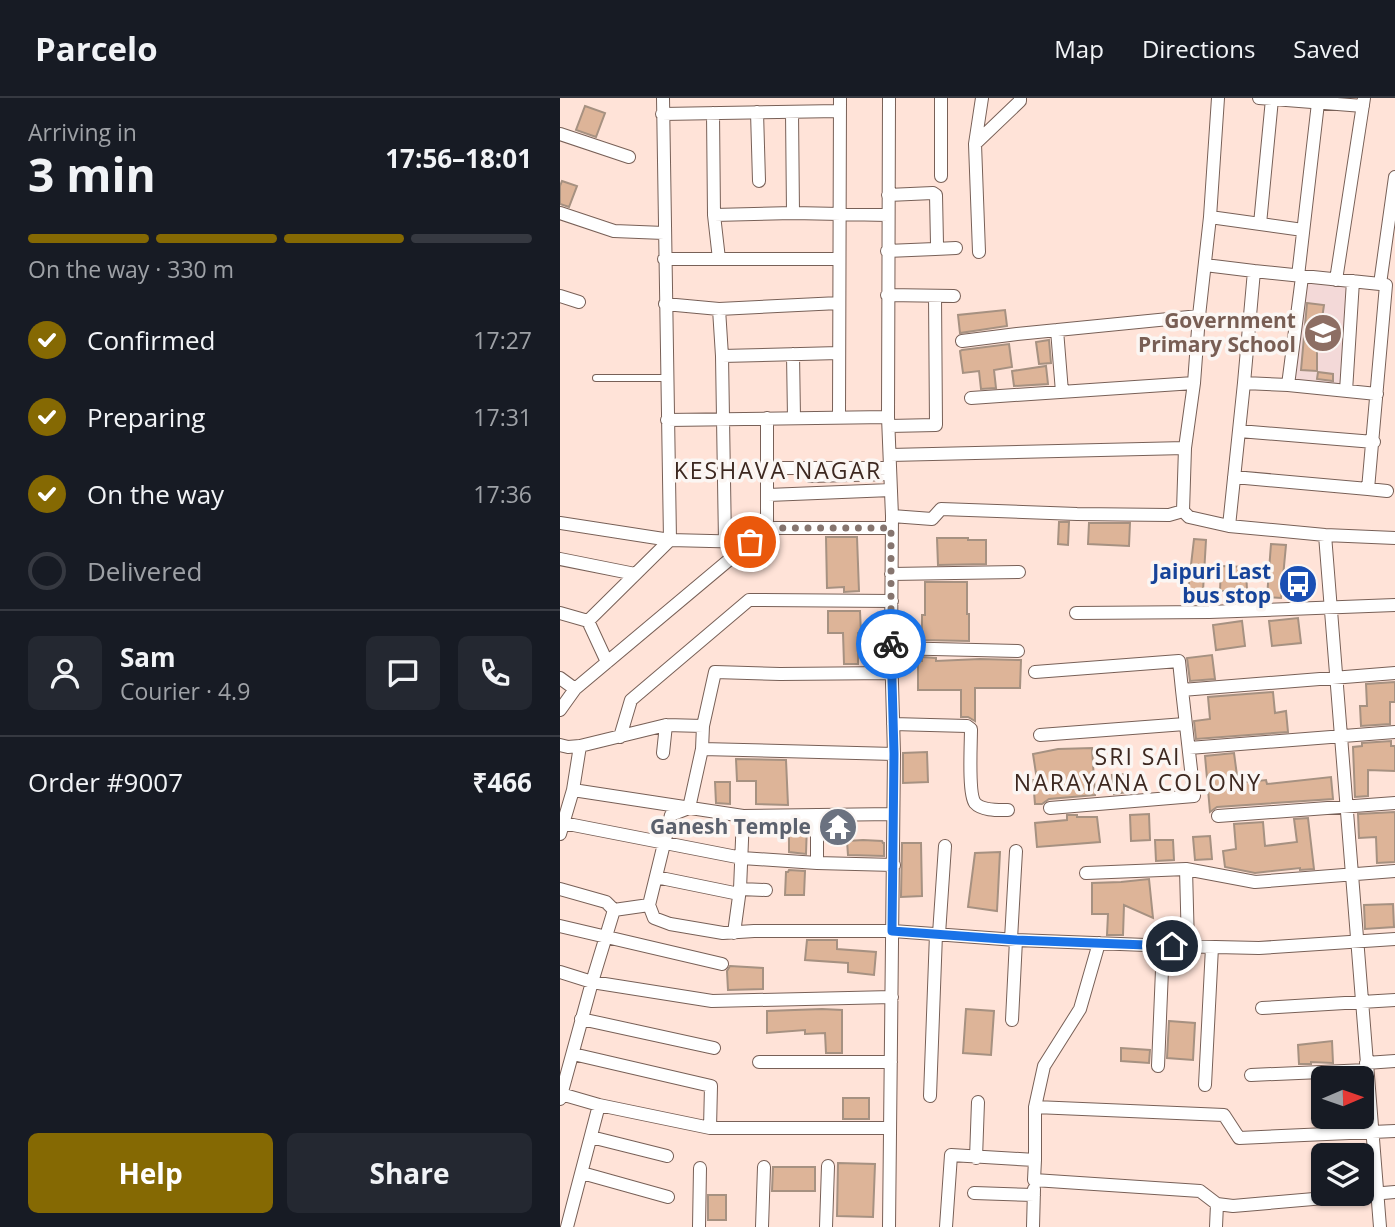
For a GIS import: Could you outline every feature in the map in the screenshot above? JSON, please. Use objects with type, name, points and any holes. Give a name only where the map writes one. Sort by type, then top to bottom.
[{"type":"street","points":[[588,621],[670,540],[663,98]]},
{"type":"street","points":[[889,98],[887,296],[894,754],[889,1227]]},
{"type":"street","points":[[941,98],[941,176]]},
{"type":"street","points":[[979,252],[975,144],[982,98]]},
{"type":"street","points":[[975,144],[1020,98]]},
{"type":"street","points":[[1218,98],[1210,217],[1185,448],[1183,510],[1189,517],[1229,526],[1325,536],[1395,538]]},
{"type":"street","points":[[1259,98],[1318,103],[1363,102],[1336,280]]},
{"type":"street","points":[[1260,224],[1272,99]]},
{"type":"street","points":[[1289,385],[1318,103]]},
{"type":"street","points":[[662,114],[792,111],[840,105],[839,417]]},
{"type":"street","points":[[792,111],[793,214]]},
{"type":"street","points":[[757,112],[759,181]]},
{"type":"street","points":[[713,113],[714,215],[719,259]]},
{"type":"street","points":[[560,134],[629,157]]},
{"type":"street","points":[[1380,284],[1395,177]]},
{"type":"street","points":[[888,195],[936,195],[935,248]]},
{"type":"street","points":[[560,213],[614,231],[664,233]]},
{"type":"street","points":[[714,215],[888,215]]},
{"type":"street","points":[[1210,217],[1303,230]]},
{"type":"street","points":[[887,251],[956,248]]},
{"type":"street","points":[[664,259],[839,259]]},
{"type":"street","points":[[1205,265],[1386,285],[1368,489]]},
{"type":"street","points":[[1229,526],[1254,271]]},
{"type":"street","points":[[1346,391],[1353,281]]},
{"type":"street","points":[[560,296],[579,302]]},
{"type":"street","points":[[887,296],[954,296]]},
{"type":"street","points":[[667,420],[839,417],[936,425],[935,296]]},
{"type":"street","points":[[665,304],[719,309],[839,303]]},
{"type":"street","points":[[719,309],[725,542]]},
{"type":"street","points":[[962,341],[1199,316]]},
{"type":"street","points":[[1057,330],[1062,392]]},
{"type":"street","points":[[722,356],[839,353]]},
{"type":"street","points":[[793,354],[794,418]]},
{"type":"street","points":[[971,398],[1194,383]]},
{"type":"street","points":[[1244,383],[1377,394]]},
{"type":"street","points":[[767,528],[768,418]]},
{"type":"street","points":[[1239,431],[1374,442]]},
{"type":"street","points":[[768,495],[890,472],[1185,448]]},
{"type":"street","points":[[768,468],[890,472]]},
{"type":"street","points":[[1234,477],[1387,491]]},
{"type":"street","points":[[560,710],[575,689],[767,528],[932,519],[941,509],[1169,515],[1183,510]]},
{"type":"street","points":[[560,523],[670,540],[750,542]]},
{"type":"street","points":[[1325,536],[1359,942],[1366,1066],[1395,1061]]},
{"type":"street","points":[[560,559],[635,574]]},
{"type":"street","points":[[891,574],[1019,572]]},
{"type":"street","points":[[620,737],[631,701],[749,600],[892,601]]},
{"type":"street","points":[[1076,613],[1209,612],[1395,605]]},
{"type":"street","points":[[560,613],[588,621],[607,662]]},
{"type":"street","points":[[891,648],[1018,651]]},
{"type":"street","points":[[1035,672],[1179,661],[1189,748],[1194,796],[1050,808]]},
{"type":"street","points":[[689,808],[715,672],[892,673]]},
{"type":"street","points":[[1182,690],[1395,673]]},
{"type":"street","points":[[560,678],[575,689]]},
{"type":"street","points":[[893,724],[967,726],[971,729],[971,793],[975,803],[982,808],[1008,810]]},
{"type":"street","points":[[1040,735],[1185,724]]},
{"type":"street","points":[[663,753],[666,726]]},
{"type":"street","points":[[560,745],[580,746],[666,726],[703,726]]},
{"type":"street","points":[[1189,748],[1395,732]]},
{"type":"street","points":[[580,746],[573,790],[562,829],[664,843],[742,858],[894,865]]},
{"type":"street","points":[[702,749],[894,754]]},
{"type":"street","points":[[573,790],[743,816],[893,814]]},
{"type":"street","points":[[1218,816],[1395,803]]},
{"type":"street","points":[[689,808],[671,815],[649,905],[654,918],[670,924],[723,933],[892,931],[1163,946],[1259,948],[1395,939]]},
{"type":"street","points":[[734,933],[740,891],[743,816]]},
{"type":"street","points":[[817,816],[817,863]]},
{"type":"street","points":[[930,1096],[945,846]]},
{"type":"street","points":[[1012,1020],[1016,851]]},
{"type":"street","points":[[1186,869],[1188,946]]},
{"type":"street","points":[[1086,873],[1186,869],[1255,882],[1395,871]]},
{"type":"street","points":[[656,877],[740,891],[766,890]]},
{"type":"street","points":[[560,889],[606,902],[614,910]]},
{"type":"street","points":[[614,910],[649,905]]},
{"type":"street","points":[[614,910],[561,1097],[710,1128],[890,1128]]},
{"type":"street","points":[[560,926],[722,964]]},
{"type":"street","points":[[1033,1227],[1035,1107],[1044,1066],[1080,1009],[1099,943]]},
{"type":"street","points":[[1158,1066],[1163,946]]},
{"type":"street","points":[[1205,1085],[1212,947]]},
{"type":"street","points":[[560,972],[592,982],[712,1001],[892,997]]},
{"type":"street","points":[[1262,1008],[1395,1000]]},
{"type":"street","points":[[582,1019],[714,1048]]},
{"type":"street","points":[[573,1054],[711,1086],[710,1128]]},
{"type":"street","points":[[759,1062],[891,1062]]},
{"type":"street","points":[[1251,1075],[1311,1070]]},
{"type":"street","points":[[976,1158],[978,1102]]},
{"type":"street","points":[[567,1227],[599,1105]]},
{"type":"street","points":[[1035,1107],[1224,1115],[1239,1138],[1395,1131]]},
{"type":"street","points":[[1373,1129],[1380,1227]]},
{"type":"street","points":[[591,1137],[667,1156]]},
{"type":"street","points":[[946,1227],[951,1155],[1035,1160]]},
{"type":"street","points":[[762,1227],[764,1167]]},
{"type":"street","points":[[826,1227],[828,1167]]},
{"type":"street","points":[[699,1227],[700,1168]]},
{"type":"street","points":[[582,1173],[668,1197]]},
{"type":"street","points":[[1034,1180],[1200,1191],[1217,1204],[1233,1206],[1395,1192]]},
{"type":"street","points":[[974,1193],[1034,1195]]},
{"type":"street","points":[[1216,1227],[1217,1204]]},
{"type":"lane","points":[[596,378],[667,378]]},
{"type":"lane","points":[[810,479],[890,472]]},
{"type":"shaded area","name":"Government Primary School","points":[[1306,282],[1348,285],[1342,386],[1294,381]]},
{"type":"building","points":[[585,106],[605,113],[596,137],[576,130]]},
{"type":"building","points":[[562,181],[577,186],[569,207],[560,204]]},
{"type":"building","points":[[1307,303],[1324,305],[1317,371],[1301,370]]},
{"type":"building","points":[[1005,310],[1007,326],[960,333],[958,315]]},
{"type":"building","points":[[1049,340],[1051,363],[1039,364],[1036,342]]},
{"type":"building","points":[[1009,344],[1012,367],[994,370],[996,388],[981,389],[979,371],[963,373],[960,351]]},
{"type":"building","points":[[1046,366],[1048,384],[1014,386],[1012,371]]},
{"type":"building","points":[[1318,372],[1333,374],[1333,381],[1317,379]]},
{"type":"building","points":[[1059,522],[1069,522],[1068,545],[1058,544]]},
{"type":"building","points":[[1089,523],[1130,523],[1129,546],[1088,544]]},
{"type":"building","points":[[826,537],[857,537],[859,591],[844,592],[844,587],[827,588]]},
{"type":"building","points":[[937,538],[986,540],[986,564],[938,565]]},
{"type":"building","points":[[1194,539],[1206,540],[1203,591],[1188,591]]},
{"type":"building","points":[[1271,544],[1286,545],[1281,598],[1267,597]]},
{"type":"building","points":[[1221,566],[1246,567],[1247,591],[1220,591]]},
{"type":"building","points":[[925,582],[967,582],[969,641],[922,640]]},
{"type":"building","points":[[828,611],[860,611],[858,664],[844,664],[843,633],[828,633]]},
{"type":"building","points":[[1298,618],[1301,643],[1272,646],[1269,621]]},
{"type":"building","points":[[1242,621],[1245,646],[1216,650],[1213,625]]},
{"type":"building","points":[[1212,655],[1215,679],[1190,681],[1187,658]]},
{"type":"building","points":[[922,657],[936,658],[936,661],[1021,660],[1020,688],[975,688],[975,721],[961,717],[961,690],[918,690],[918,661],[922,661]]},
{"type":"building","points":[[1395,682],[1395,702],[1390,702],[1390,724],[1361,726],[1360,706],[1367,706],[1366,684]]},
{"type":"building","points":[[1273,692],[1275,713],[1286,711],[1288,732],[1196,739],[1194,721],[1210,719],[1208,697]]},
{"type":"building","points":[[1391,741],[1391,746],[1395,746],[1395,771],[1368,770],[1368,796],[1355,797],[1353,747],[1362,746],[1362,743]]},
{"type":"building","points":[[1092,748],[1095,795],[1049,799],[1042,804],[1035,804],[1033,780],[1037,780],[1033,754],[1058,749]]},
{"type":"building","points":[[927,752],[928,782],[903,783],[903,753]]},
{"type":"building","points":[[1234,753],[1238,783],[1266,780],[1267,784],[1331,777],[1333,799],[1217,807],[1210,812],[1205,756]]},
{"type":"building","points":[[736,759],[786,760],[788,805],[756,804],[756,781],[737,781]]},
{"type":"building","points":[[1126,774],[1128,792],[1114,794],[1112,775]]},
{"type":"building","points":[[715,782],[730,782],[730,804],[716,803]]},
{"type":"building","points":[[1395,812],[1395,862],[1377,863],[1376,837],[1359,838],[1358,814]]},
{"type":"building","points":[[1149,814],[1150,840],[1131,841],[1130,815]]},
{"type":"building","points":[[1067,815],[1097,817],[1100,842],[1037,847],[1035,823],[1067,820]]},
{"type":"building","points":[[1308,818],[1314,869],[1255,873],[1225,867],[1223,851],[1236,849],[1234,824],[1263,822],[1265,846],[1297,842],[1294,819]]},
{"type":"building","points":[[789,824],[807,824],[806,854],[789,852]]},
{"type":"building","points":[[1210,836],[1212,859],[1195,860],[1193,837]]},
{"type":"building","points":[[1155,840],[1173,840],[1174,860],[1156,861]]},
{"type":"building","points":[[847,841],[882,841],[884,856],[848,855]]},
{"type":"building","points":[[902,843],[921,843],[922,896],[901,897]]},
{"type":"building","points":[[1000,852],[997,911],[968,907],[975,853]]},
{"type":"building","points":[[805,871],[804,895],[785,895],[786,872]]},
{"type":"building","points":[[1149,879],[1153,918],[1124,905],[1123,935],[1107,935],[1108,914],[1092,914],[1092,883]]},
{"type":"building","points":[[1393,904],[1394,927],[1365,929],[1364,905]]},
{"type":"building","points":[[807,940],[837,940],[837,949],[876,952],[874,975],[848,972],[848,963],[805,960]]},
{"type":"building","points":[[730,966],[763,968],[763,989],[728,990],[727,971]]},
{"type":"building","points":[[966,1009],[994,1011],[991,1055],[963,1053]]},
{"type":"building","points":[[842,1010],[842,1053],[826,1053],[825,1033],[805,1034],[805,1030],[767,1033],[767,1011]]},
{"type":"building","points":[[1169,1021],[1195,1023],[1193,1060],[1167,1058]]},
{"type":"building","points":[[1332,1041],[1333,1063],[1299,1064],[1298,1045]]},
{"type":"building","points":[[1121,1048],[1150,1050],[1149,1063],[1121,1061]]},
{"type":"building","points":[[843,1098],[869,1098],[869,1119],[843,1119]]},
{"type":"building","points":[[838,1163],[875,1164],[873,1217],[837,1216]]},
{"type":"building","points":[[773,1167],[815,1167],[815,1191],[772,1191]]},
{"type":"building","points":[[708,1195],[726,1195],[726,1220],[708,1220]]},
{"type":"way so far","points":[[750,542],[767,528],[891,528],[891,644]]},
{"type":"place","name":"Government Primary School","points":[[1323,333]]},
{"type":"place","name":"Jaipuri Last bus stop","points":[[1298,584]]},
{"type":"place","name":"Ganesh Temple","points":[[838,827]]},
{"type":"district","name":"KESHAVA NAGAR","points":[[778,471]]},
{"type":"district","name":"SRI SAI NARAYANA COLONY","points":[[1138,770]]},
{"type":"route","points":[[891,644],[894,754],[892,931],[1016,940],[1172,946]]}]
